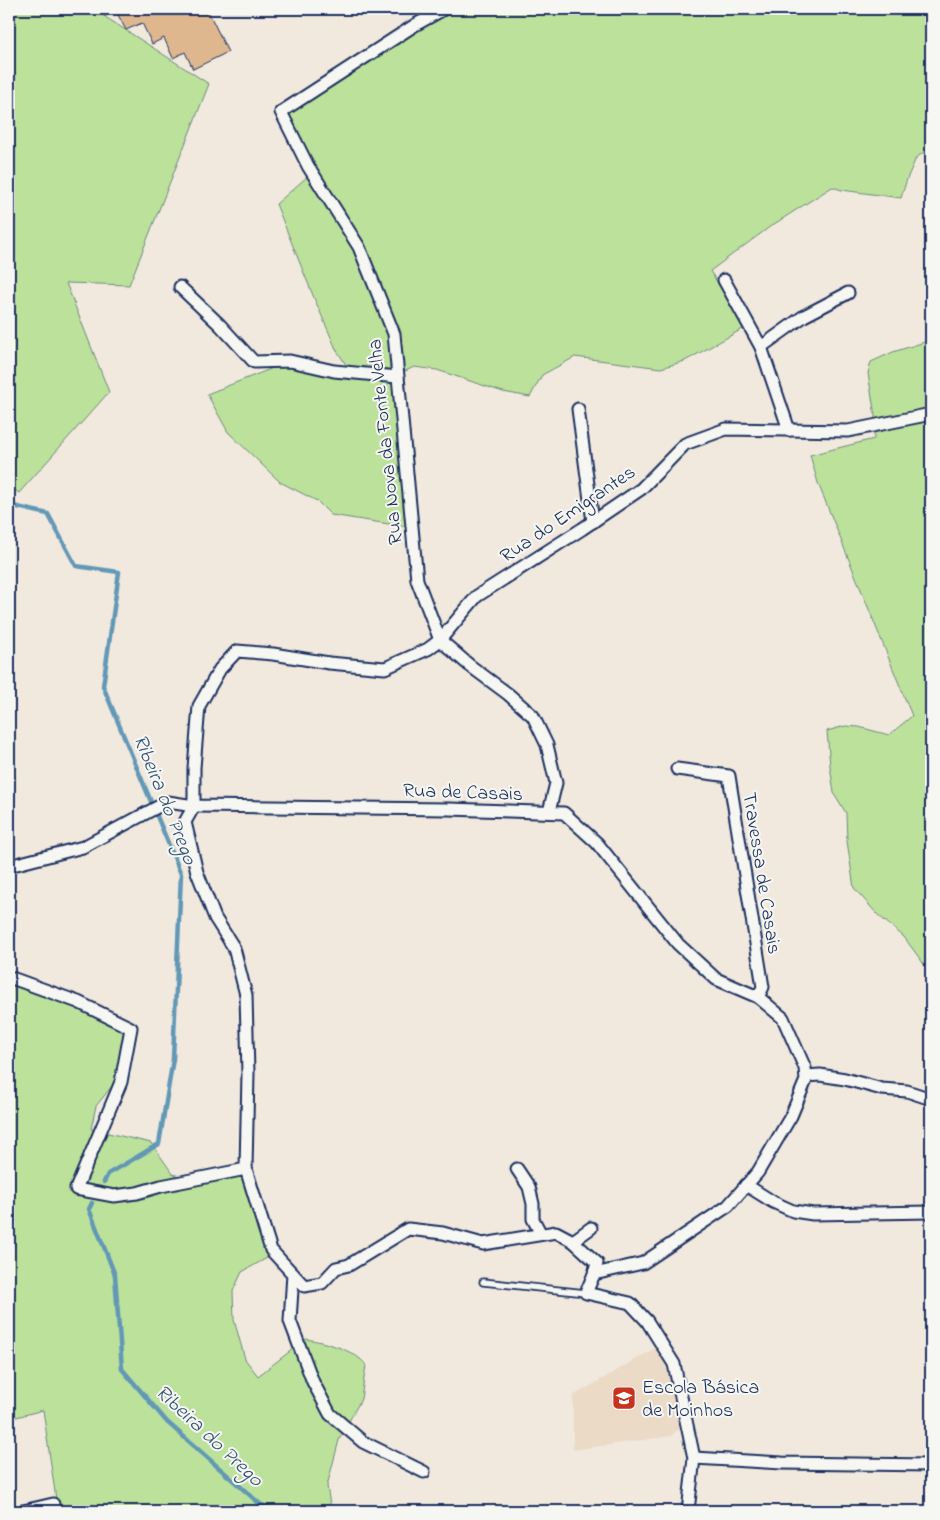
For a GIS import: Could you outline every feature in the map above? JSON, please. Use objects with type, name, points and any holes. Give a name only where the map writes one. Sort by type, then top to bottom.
[{"type":"street","name":"Rua Nova da Fonte Velha","points":[[440,640],[417,580],[394,334],[359,247],[308,166],[281,112],[407,30],[444,9]]},
{"type":"street","points":[[724,280],[761,347],[789,430]]},
{"type":"street","points":[[180,287],[220,325],[254,362],[290,362],[334,371],[398,377]]},
{"type":"street","points":[[761,347],[804,316],[848,293]]},
{"type":"street","points":[[578,409],[593,522]]},
{"type":"street","name":"Rua do Emigrantes","points":[[194,806],[194,768],[199,706],[220,669],[237,651],[385,668],[428,649],[440,640],[478,596],[641,489],[685,444],[726,429],[848,431],[931,414]]},
{"type":"street","points":[[440,640],[533,716],[547,744],[556,783],[549,812]]},
{"type":"street","name":"Travessa de Casais","points":[[677,769],[729,776],[763,987],[758,997]]},
{"type":"street","name":"Rua de Casais","points":[[9,866],[83,847],[168,802],[194,806],[449,809],[564,813],[597,843],[678,944],[716,980],[758,997],[783,1018],[805,1068],[806,1076]]},
{"type":"street","points":[[194,806],[185,822],[197,872],[215,918],[234,948],[246,995],[248,1074],[246,1169],[271,1250],[304,1286],[322,1283],[336,1268],[349,1264],[408,1228],[442,1233],[483,1244],[556,1232],[573,1241],[597,1263],[586,1293],[630,1303],[647,1321],[674,1364],[694,1458],[688,1511]]},
{"type":"street","points":[[9,977],[78,1002],[131,1028],[122,1082],[76,1189],[114,1196],[137,1193],[161,1186],[246,1169]]},
{"type":"street","points":[[594,1274],[642,1262],[728,1206],[758,1172],[791,1116],[806,1076],[820,1075],[845,1079],[882,1090],[907,1091],[931,1099]]},
{"type":"street","points":[[517,1169],[529,1187],[533,1204],[533,1219],[541,1234]]},
{"type":"street","points":[[746,1185],[773,1202],[792,1210],[813,1214],[931,1212]]},
{"type":"street","points":[[573,1241],[591,1228]]},
{"type":"street","points":[[292,1274],[290,1322],[313,1382],[330,1414],[364,1442],[424,1472]]},
{"type":"street","points":[[694,1458],[931,1465]]},
{"type":"street","points":[[23,1511],[54,1504]]},
{"type":"lane","points":[[483,1282],[586,1293]]},
{"type":"shaded area","name":"Escola Básica de Moinhos","points":[[657,1347],[666,1367],[676,1400],[680,1428],[671,1436],[573,1450],[573,1396]]},
{"type":"green space","points":[[9,9],[93,9],[209,84],[129,285],[66,283],[109,392],[19,493],[9,486]]},
{"type":"green space","points":[[444,9],[931,9],[931,147],[916,158],[901,198],[832,187],[771,226],[710,271],[746,327],[685,361],[661,368],[575,357],[542,375],[530,397],[503,392],[437,370],[414,367],[397,375],[408,527],[331,515],[317,501],[280,482],[228,432],[207,394],[278,366],[348,368],[336,349],[276,204],[308,176],[275,108],[343,64]]},
{"type":"green space","points":[[931,340],[931,974],[904,937],[878,915],[854,888],[847,841],[846,813],[834,793],[827,731],[845,726],[859,727],[889,735],[912,716],[818,483],[810,455],[874,439],[875,416],[868,373],[871,362],[893,352]]},
{"type":"green space","points":[[9,980],[134,1025],[121,1075],[96,1106],[91,1129],[151,1143],[173,1174],[186,1178],[240,1177],[252,1189],[267,1242],[267,1258],[242,1272],[233,1291],[234,1320],[245,1359],[258,1376],[306,1339],[322,1342],[347,1351],[355,1355],[366,1365],[361,1399],[339,1440],[327,1486],[330,1505],[338,1511],[43,1511],[57,1506],[43,1410],[9,1419]]},
{"type":"building","points":[[101,9],[207,9],[228,52],[193,69],[185,52],[173,58],[164,38],[152,44],[142,23],[126,30],[116,11],[105,16]]},
{"type":"waterway","name":"Ribeira do Prego","points":[[9,505],[48,514],[76,566],[119,572],[103,686],[181,874],[173,1059],[159,1144],[108,1174],[104,1182]]},
{"type":"waterway","name":"Ribeira do Prego","points":[[92,1203],[89,1209],[115,1275],[122,1369],[167,1422],[260,1504],[275,1511]]},
{"type":"place","name":"Escola Básica de Moinhos","points":[[624,1398]]}]
